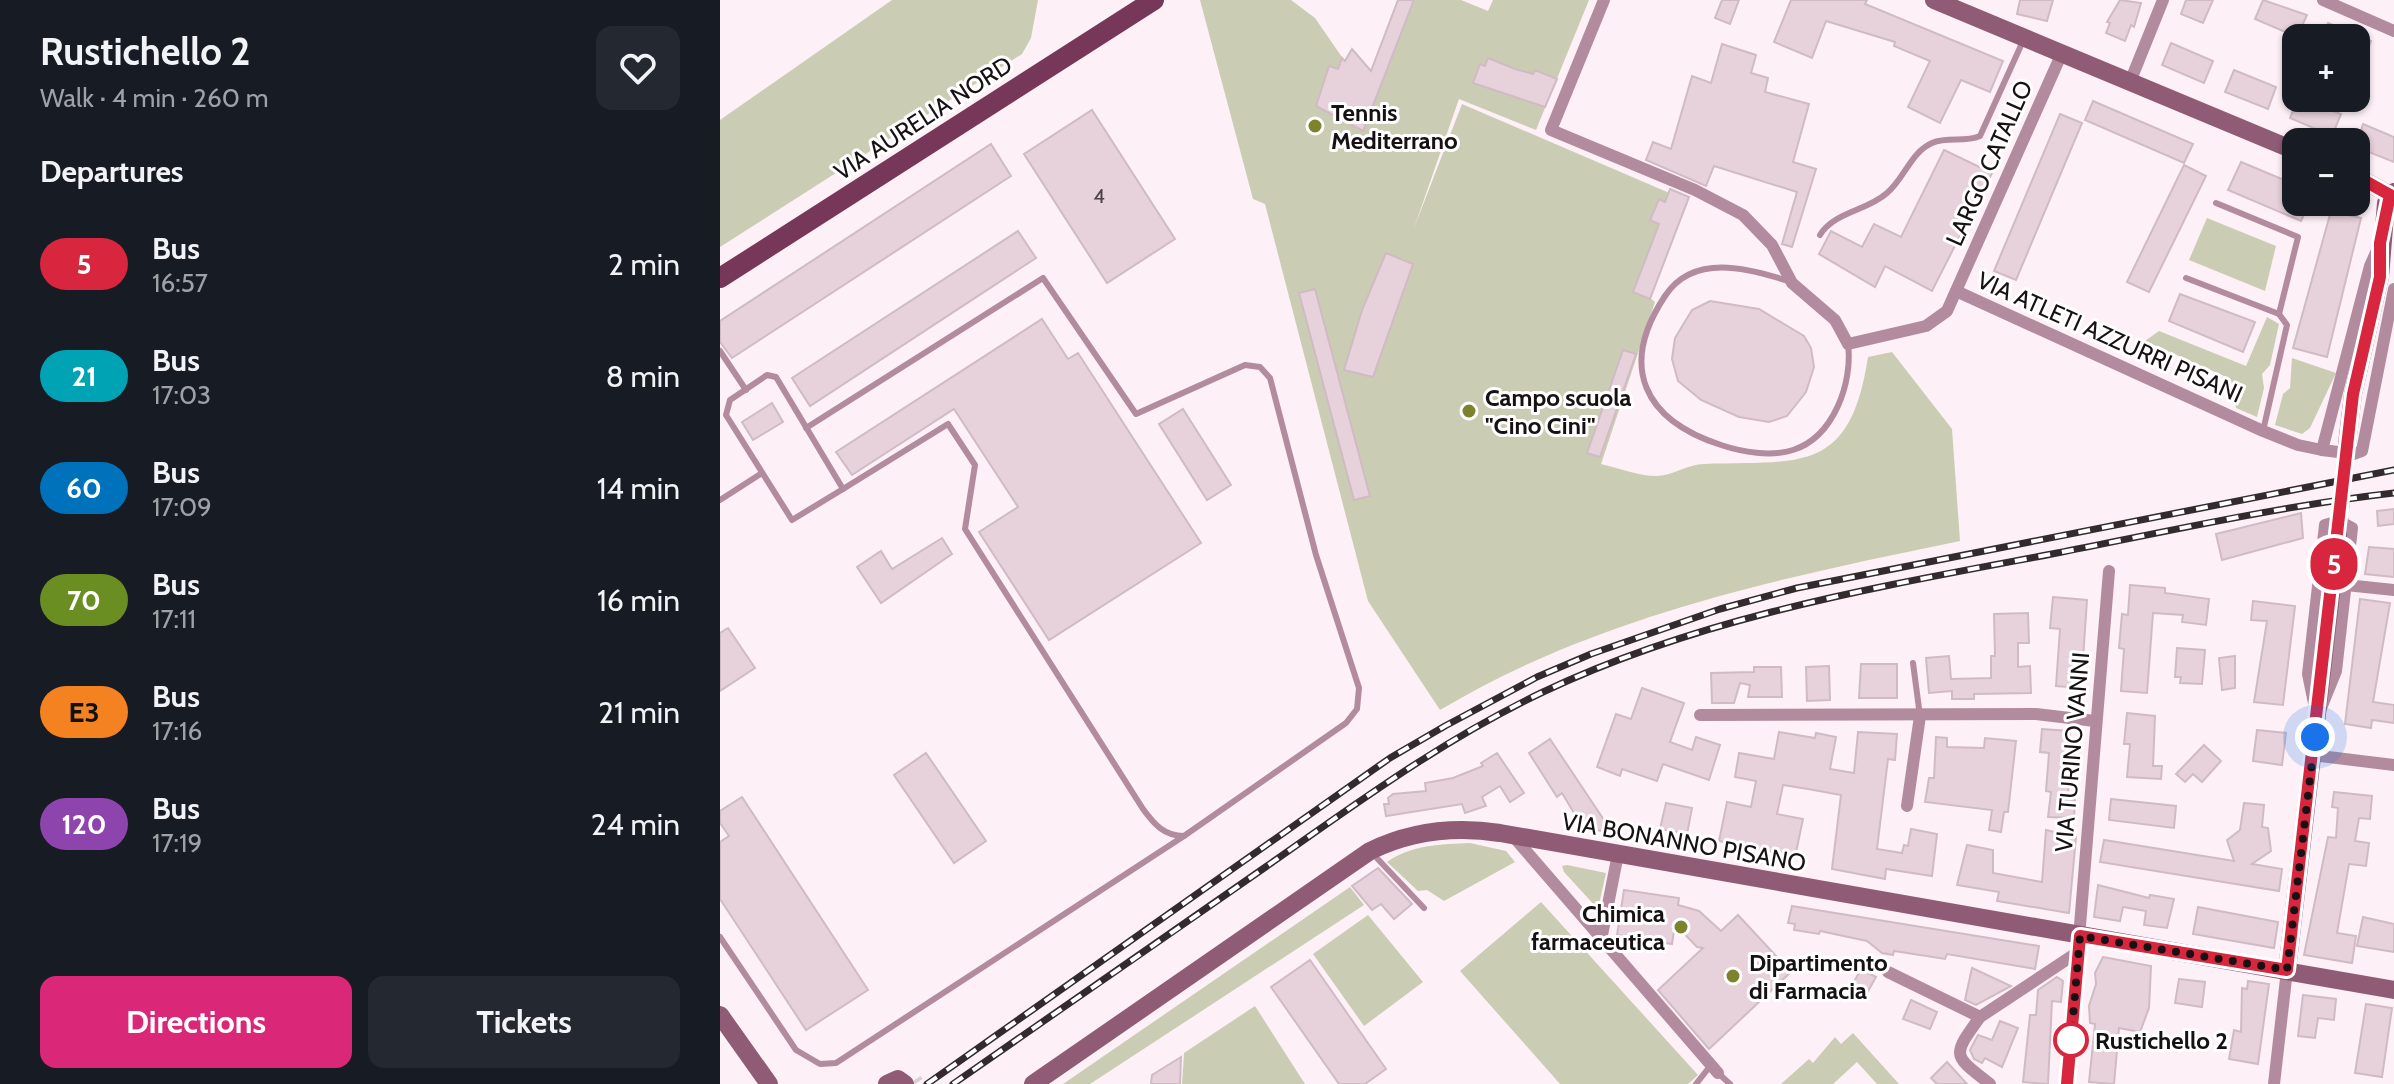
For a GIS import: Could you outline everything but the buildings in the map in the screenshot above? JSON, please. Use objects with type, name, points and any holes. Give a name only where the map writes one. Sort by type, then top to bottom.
[{"type":"main road","name":"VIA AURELIA NORD","points":[[720,278],[1154,0]]},
{"type":"main road","points":[[1934,0],[2282,145]]},
{"type":"main road","points":[[2347,444],[2353,394],[2387,283],[2391,204],[2370,187]]},
{"type":"main road","points":[[2287,970],[2338,535]]},
{"type":"main road","name":"VIA BONANNO PISANO","points":[[1033,1084],[1370,851],[1395,840],[1431,831],[1464,829],[1513,836],[2079,944],[2287,970],[2394,990]]},
{"type":"main road","points":[[720,1015],[769,1084]]},
{"type":"street","points":[[1604,0],[1551,130],[1740,213],[1764,234],[1792,283],[1827,311],[1848,344]]},
{"type":"street","points":[[2130,82],[2163,0]]},
{"type":"street","points":[[2323,0],[2394,31]]},
{"type":"street","name":"LARGO CATALLO","points":[[1956,291],[2062,53]]},
{"type":"street","points":[[2322,450],[2370,266],[2387,247]]},
{"type":"street","name":"VIA ATLETI AZZURRI PISANI","points":[[1848,344],[1926,326],[1947,311],[1956,291],[2263,431],[2298,445],[2354,454],[2362,451],[2387,283]]},
{"type":"street","points":[[2339,521],[2352,528],[2346,585],[2336,671],[2317,718],[2308,674],[2325,525],[2339,521]]},
{"type":"street","name":"VIA TURINO VANNI","points":[[2067,1084],[2109,571]]},
{"type":"street","points":[[2346,585],[2394,590]]},
{"type":"street","points":[[1700,715],[2036,714],[2095,721]]},
{"type":"street","points":[[1907,806],[1920,716]]},
{"type":"street","points":[[2312,755],[2394,765]]},
{"type":"street","points":[[1513,836],[1715,1069]]},
{"type":"street","points":[[1601,940],[1618,854]]},
{"type":"street","points":[[1990,1084],[1963,1064],[1959,1054],[1965,1037],[1980,1017],[2079,944]]},
{"type":"street","points":[[2274,1084],[2287,970]]},
{"type":"street","points":[[1888,972],[1980,1017]]},
{"type":"lane","points":[[1820,235],[1835,219],[1886,194],[1919,150],[1943,139],[1964,141],[1980,136],[2024,38]]},
{"type":"lane","points":[[2216,203],[2298,237],[2279,314]]},
{"type":"lane","points":[[1792,283],[1728,267],[1701,270],[1677,282],[1657,308],[1644,349],[1642,379],[1656,408],[1694,435],[1733,449],[1766,453],[1792,451],[1817,436],[1834,413],[1847,376],[1848,344]]},
{"type":"lane","points":[[720,937],[796,1050],[820,1064],[836,1063],[1184,836],[1346,723],[1360,700],[1266,371],[1245,365],[1136,414],[1043,278],[806,428]]},
{"type":"lane","points":[[2186,278],[2279,314],[2287,325],[2263,431]]},
{"type":"lane","points":[[720,351],[746,390]]},
{"type":"lane","points":[[843,489],[776,377],[767,375],[730,400],[723,415],[792,520],[843,489],[948,424],[975,465],[965,529],[1143,809],[1160,829],[1184,836]]},
{"type":"lane","points":[[720,500],[762,473]]},
{"type":"lane","points":[[1913,663],[1920,716]]},
{"type":"lane","points":[[1370,851],[1424,908]]},
{"type":"lane","points":[[1696,1084],[1715,1069],[1730,1084]]},
{"type":"green space","points":[[892,0],[1038,0],[1031,38],[1022,54],[720,247],[720,120]]},
{"type":"green space","name":"Campo scuola \"Cino Cini\"","points":[[1200,0],[1291,0],[1315,18],[1355,76],[1376,95],[1414,0],[1461,0],[1488,11],[1493,0],[1589,0],[1536,130],[1459,99],[1414,228],[1462,104],[1688,201],[1650,298],[1655,302],[1601,464],[1656,476],[1698,465],[1794,460],[1816,453],[1834,441],[1849,423],[1860,395],[1868,357],[1892,352],[1952,429],[1960,541],[1759,586],[1627,625],[1501,677],[1440,710],[1368,601],[1265,204],[1253,199]]},
{"type":"green space","points":[[2207,218],[2276,246],[2265,291],[2189,260]]},
{"type":"green space","points":[[2267,317],[2279,324],[2270,365],[2262,374],[2264,388],[2257,417],[2236,408],[2231,379],[2145,341],[2159,331],[2246,366]]},
{"type":"green space","points":[[2292,358],[2336,373],[2310,428],[2302,434],[2275,425],[2283,394],[2290,388]]},
{"type":"green space","points":[[1470,843],[1506,851],[1515,862],[1444,901],[1427,890],[1418,891],[1387,862],[1416,849]]},
{"type":"green space","points":[[1562,866],[1606,873],[1598,909],[1564,872]]},
{"type":"green space","points":[[1350,887],[1364,905],[1090,1084],[1063,1084]]},
{"type":"green space","points":[[1541,902],[1698,1075],[1688,1084],[1560,1084],[1460,971]]},
{"type":"green space","points":[[1368,915],[1423,982],[1364,1026],[1313,954]]},
{"type":"green space","points":[[1255,1006],[1305,1084],[1182,1084],[1184,1053]]},
{"type":"green space","points":[[1853,1033],[1899,1084],[1877,1084],[1857,1062],[1833,1084],[1781,1084],[1809,1059],[1813,1063],[1835,1037],[1841,1044]]},
{"type":"tunnel","points":[[2338,535],[2347,444]]},
{"type":"railway","points":[[927,1084],[1390,758],[1537,677],[1591,654],[1720,609],[1797,588],[2394,470]]},
{"type":"railway","points":[[953,1084],[1402,773],[1506,710],[1604,665],[1731,623],[1861,591],[2225,520],[2394,493]]},
{"type":"bus line","name":"5","points":[[2067,1084],[2080,936],[2287,970],[2353,394],[2380,277],[2380,243],[2390,195],[2370,182]]},
{"type":"place","name":"Tennis Mediterrano","points":[[1315,126]]},
{"type":"place","name":"Campo scuola \"Cino Cini\"","points":[[1469,411]]},
{"type":"place","name":"Chimica farmaceutica","points":[[1681,927]]},
{"type":"place","name":"Dipartimento di Farmacia","points":[[1733,976]]},
{"type":"place","name":"Rustichello 2","points":[[2071,1040]]},
{"type":"route","points":[[2071,1040],[2080,936],[2287,970],[2315,737]]}]
